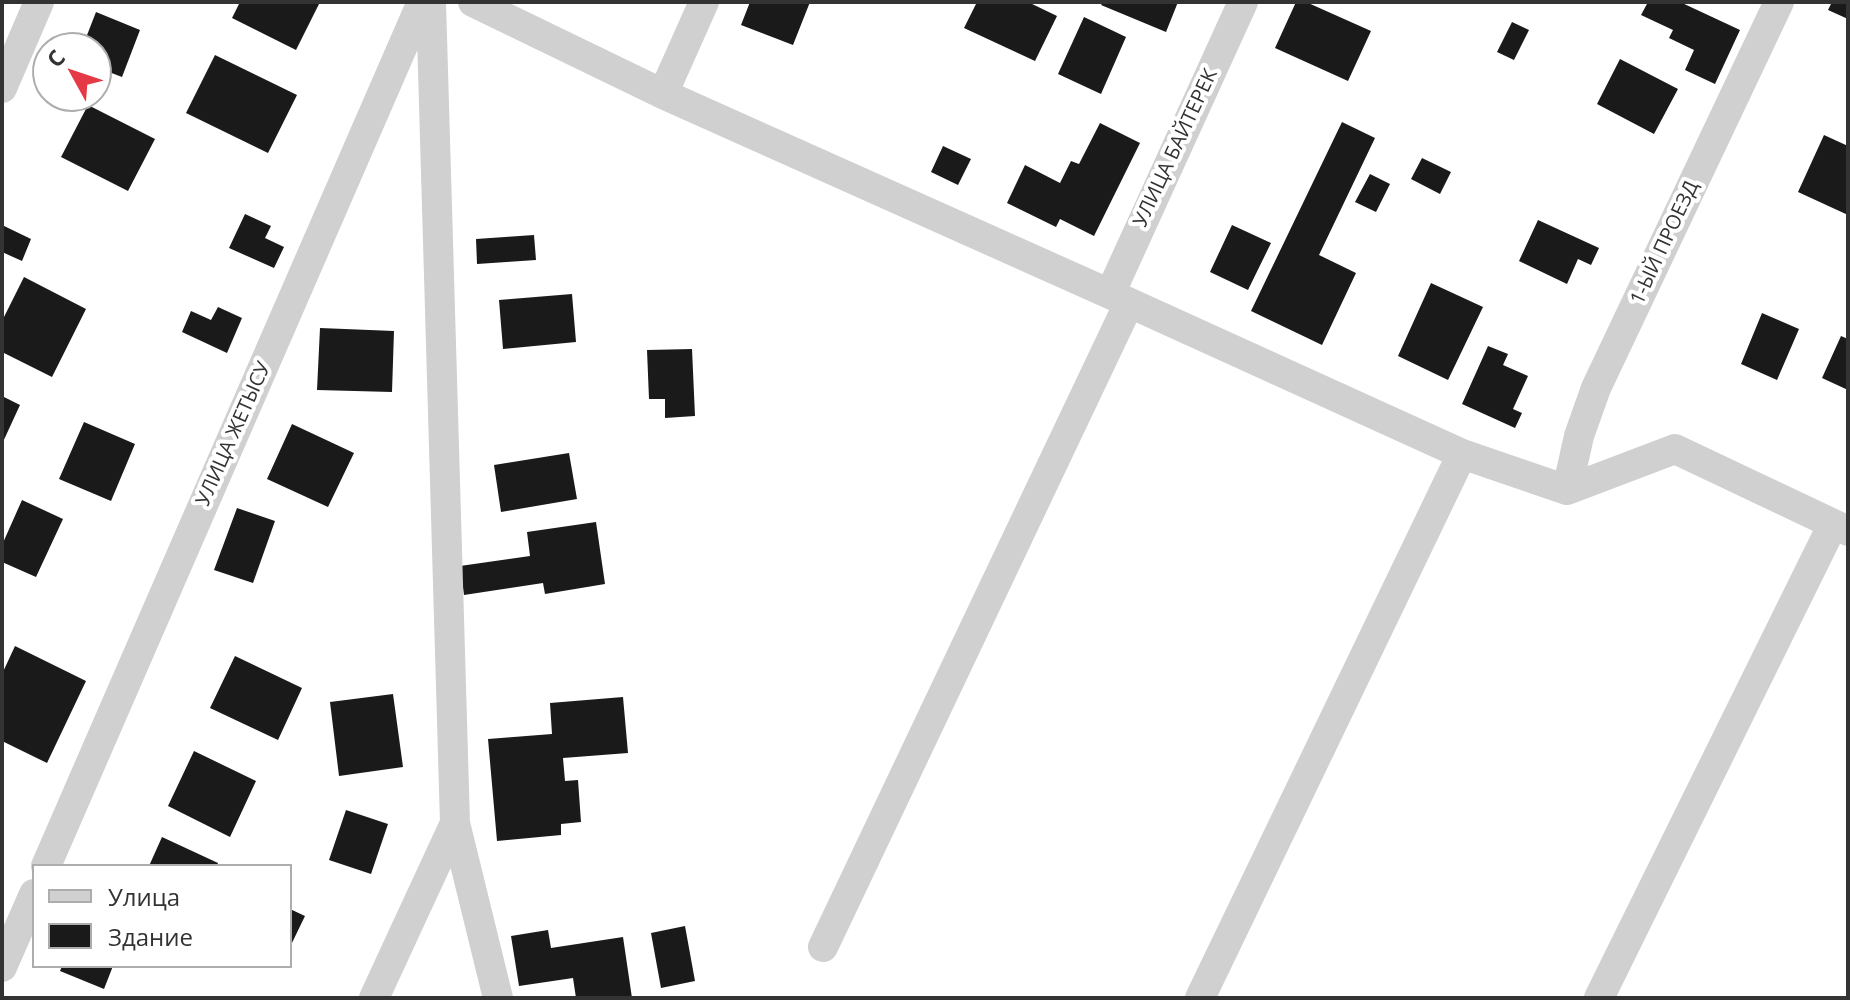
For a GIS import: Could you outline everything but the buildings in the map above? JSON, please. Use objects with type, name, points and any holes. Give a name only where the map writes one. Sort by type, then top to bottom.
[{"type":"street","points":[[2,88],[39,2]]},
{"type":"street","name":"УЛИЦА ЖЕТЫСУ","points":[[47,864],[422,2]]},
{"type":"street","points":[[431,2],[455,823],[498,998]]},
{"type":"street","points":[[473,2],[663,94],[1462,454],[1567,490],[1675,449],[1841,528],[1599,998]]},
{"type":"street","points":[[663,94],[704,2]]},
{"type":"street","name":"УЛИЦА БАЙТЕРЕК","points":[[823,947],[1119,298],[1243,2]]},
{"type":"street","name":"1-ЫЙ ПРОЕЗД","points":[[1567,490],[1579,436],[1596,388],[1779,2]]},
{"type":"street","points":[[1200,998],[1462,454]]},
{"type":"street","points":[[374,998],[455,823]]},
{"type":"street","points":[[2,967],[32,899]]}]
